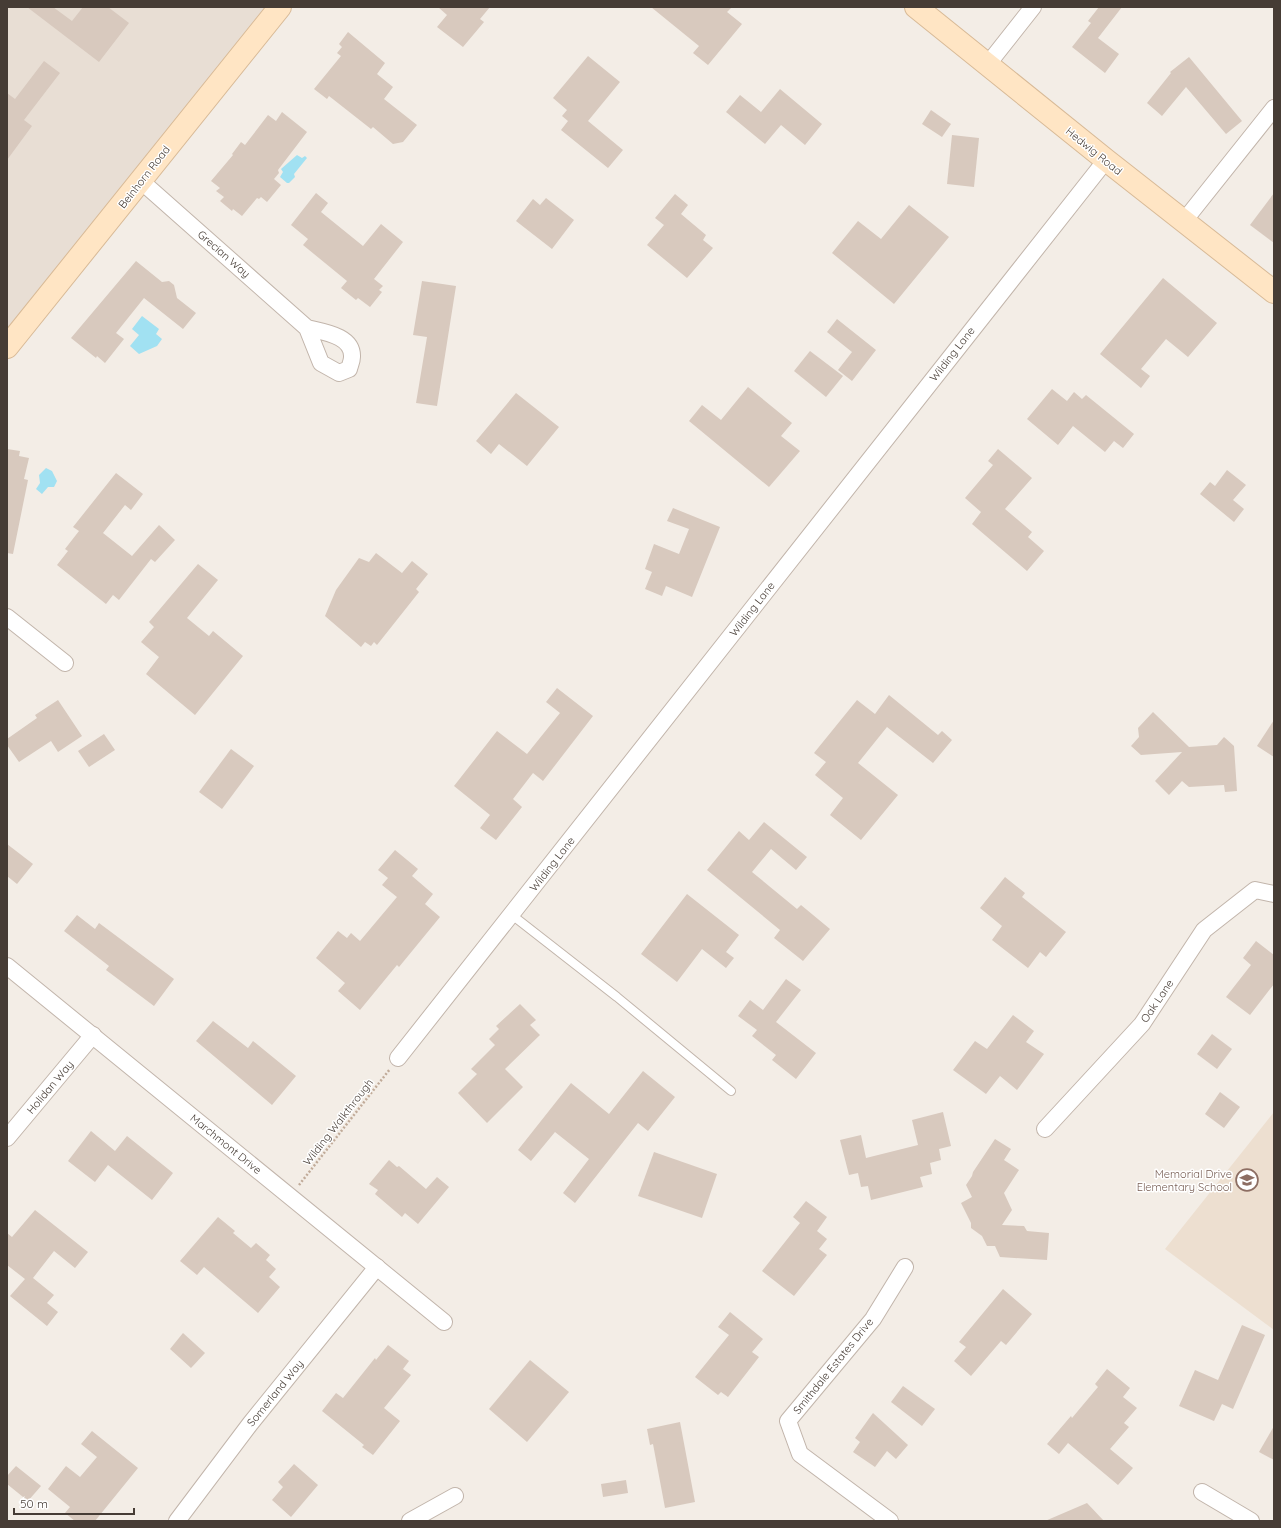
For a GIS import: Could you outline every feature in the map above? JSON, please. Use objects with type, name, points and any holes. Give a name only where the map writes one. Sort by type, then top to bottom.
[{"type":"street","name":"Beinhorn Road","points":[[7,347],[280,7]]},
{"type":"street","name":"Hedwig Road","points":[[916,7],[1106,160],[1274,292]]},
{"type":"street","points":[[988,64],[1033,7]]},
{"type":"street","points":[[1184,221],[1274,108]]},
{"type":"street","name":"Wilding Lane","points":[[398,1058],[1106,160]]},
{"type":"street","name":"Grecian Way","points":[[141,181],[307,328]]},
{"type":"street","points":[[7,618],[64,663]]},
{"type":"street","name":"Oak Lane","points":[[1045,1129],[1142,1024],[1204,930],[1255,890],[1274,894]]},
{"type":"street","name":"Marchmont Drive","points":[[7,966],[444,1322]]},
{"type":"street","name":"Holidan Way","points":[[7,1138],[93,1035]]},
{"type":"street","name":"Somerland Way","points":[[177,1521],[250,1424],[377,1267]]},
{"type":"street","name":"Smithdale Estates Drive","points":[[890,1521],[800,1454],[788,1421],[873,1319],[904,1267]]},
{"type":"street","points":[[1202,1492],[1251,1521]]},
{"type":"street","points":[[410,1521],[455,1496]]},
{"type":"lane","points":[[512,915],[617,996],[730,1091]]},
{"type":"path","name":"Wilding Walkthrough","points":[[290,1196],[398,1058]]},
{"type":"shaded area","points":[[7,7],[270,7],[7,334]]},
{"type":"shaded area","name":"Memorial Drive Elementary School","points":[[1274,1112],[1274,1330],[1165,1249]]},
{"type":"water","points":[[297,155],[302,158],[305,156],[307,158],[294,174],[295,177],[287,183],[280,177],[283,172],[281,169]]},
{"type":"water","points":[[142,316],[159,329],[156,334],[162,339],[157,346],[139,354],[130,346],[139,335],[132,329]]},
{"type":"water","points":[[46,468],[52,471],[57,481],[54,487],[48,487],[42,494],[36,489],[40,483],[39,475]]},
{"type":"building","points":[[27,7],[53,7],[72,21],[83,7],[108,7],[129,23],[99,62]]},
{"type":"building","points":[[438,7],[490,7],[480,19],[484,22],[463,47],[437,27],[447,15]]},
{"type":"building","points":[[651,7],[732,7],[727,12],[742,24],[708,65],[693,53],[699,46]]},
{"type":"building","points":[[1099,7],[1122,7],[1098,38],[1119,54],[1105,73],[1072,47],[1091,23],[1088,21]]},
{"type":"building","points":[[348,32],[385,63],[377,74],[393,87],[384,99],[417,125],[403,142],[393,144],[373,127],[371,129],[329,96],[327,99],[314,89],[341,56],[337,53],[342,47],[339,44]]},
{"type":"building","points":[[588,56],[620,82],[588,121],[623,150],[608,168],[561,130],[568,121],[562,116],[567,110],[553,98]]},
{"type":"building","points":[[1189,57],[1242,121],[1226,134],[1186,87],[1162,116],[1147,103],[1171,73],[1170,72]]},
{"type":"building","points":[[44,61],[60,73],[24,120],[32,126],[7,160],[7,93],[15,99]]},
{"type":"building","points":[[780,89],[822,124],[805,145],[781,125],[765,144],[726,112],[740,95],[761,112]]},
{"type":"building","points":[[931,110],[951,124],[942,137],[922,124]]},
{"type":"building","points":[[282,112],[307,132],[278,170],[279,173],[274,179],[281,185],[267,202],[261,197],[259,199],[257,198],[242,216],[233,209],[232,211],[220,201],[224,197],[216,191],[220,188],[211,181],[233,155],[232,154],[241,142],[245,145],[268,115],[276,121]]},
{"type":"building","points":[[952,135],[979,138],[974,187],[947,184]]},
{"type":"building","points":[[316,193],[328,203],[321,212],[363,246],[381,224],[403,242],[374,279],[383,286],[379,290],[382,292],[370,307],[358,298],[356,300],[341,288],[347,281],[303,245],[308,239],[291,225]]},
{"type":"building","points":[[1274,193],[1274,243],[1250,225]]},
{"type":"building","points":[[675,194],[688,205],[681,214],[706,235],[703,240],[713,248],[687,278],[647,245],[664,225],[655,218]]},
{"type":"building","points":[[546,198],[574,220],[552,249],[516,221],[533,199],[540,205]]},
{"type":"building","points":[[909,205],[949,237],[894,304],[832,253],[858,221],[881,239]]},
{"type":"building","points":[[136,261],[162,282],[169,281],[174,285],[177,298],[196,313],[183,329],[144,298],[116,333],[124,339],[105,363],[97,356],[96,358],[71,338]]},
{"type":"building","points":[[1163,278],[1217,323],[1188,357],[1166,339],[1141,369],[1150,376],[1141,388],[1100,354]]},
{"type":"building","points":[[422,281],[456,286],[437,406],[416,403],[427,337],[413,335]]},
{"type":"building","points":[[837,319],[876,350],[852,381],[838,370],[852,352],[827,332]]},
{"type":"building","points":[[810,351],[843,376],[826,397],[794,371]]},
{"type":"building","points":[[748,387],[792,423],[781,436],[800,451],[769,487],[689,421],[702,405],[721,420]]},
{"type":"building","points":[[1052,389],[1067,401],[1074,392],[1082,399],[1086,395],[1134,434],[1123,448],[1114,441],[1105,452],[1073,426],[1058,445],[1027,419]]},
{"type":"building","points":[[516,393],[559,427],[527,466],[499,444],[491,454],[476,441]]},
{"type":"building","points":[[7,449],[20,451],[19,456],[29,458],[24,479],[28,480],[13,554],[7,553]]},
{"type":"building","points":[[998,449],[1032,478],[1005,509],[1032,532],[1028,537],[1044,551],[1027,571],[972,524],[981,512],[965,498],[993,465],[988,461]]},
{"type":"building","points":[[1227,470],[1246,485],[1233,500],[1244,509],[1234,522],[1200,494],[1210,482],[1215,486]]},
{"type":"building","points":[[116,473],[143,494],[131,510],[125,505],[103,533],[132,556],[159,525],[175,540],[155,562],[151,559],[119,600],[113,595],[106,604],[57,565],[68,551],[65,549],[79,531],[73,527]]},
{"type":"building","points":[[673,508],[720,527],[692,597],[666,586],[662,596],[645,589],[652,572],[645,569],[654,544],[679,554],[689,529],[667,521]]},
{"type":"building","points":[[376,553],[402,573],[412,561],[428,574],[416,589],[419,592],[377,645],[374,642],[371,646],[365,642],[361,647],[325,616],[336,590],[359,558],[369,562]]},
{"type":"building","points":[[198,564],[218,580],[187,618],[209,636],[213,631],[243,656],[195,715],[146,674],[159,657],[141,642],[154,627],[149,622]]},
{"type":"building","points":[[557,688],[593,716],[543,781],[533,773],[513,799],[522,807],[496,840],[480,828],[490,815],[454,786],[497,731],[527,754],[560,713],[546,702]]},
{"type":"building","points":[[889,695],[938,735],[942,731],[952,740],[933,763],[887,727],[858,763],[898,795],[861,840],[830,815],[843,798],[815,775],[826,762],[814,753],[857,700],[875,714]]},
{"type":"building","points":[[58,700],[82,736],[58,752],[51,741],[19,762],[7,745],[7,739],[37,718],[35,715]]},
{"type":"building","points":[[1153,712],[1189,747],[1217,745],[1224,737],[1234,746],[1237,791],[1225,792],[1224,785],[1189,787],[1182,781],[1169,795],[1155,781],[1182,752],[1141,755],[1131,746],[1139,737],[1138,728]]},
{"type":"building","points":[[1274,720],[1274,757],[1257,746]]},
{"type":"building","points":[[104,734],[115,750],[89,767],[78,751]]},
{"type":"building","points":[[231,749],[254,766],[222,809],[199,792]]},
{"type":"building","points":[[764,822],[807,857],[796,870],[771,849],[752,872],[797,909],[801,905],[830,929],[803,961],[774,938],[780,930],[707,870],[739,831],[749,840]]},
{"type":"building","points":[[7,844],[33,864],[17,884],[7,876]]},
{"type":"building","points":[[395,850],[418,869],[412,876],[433,894],[425,904],[440,917],[399,967],[397,965],[360,1010],[338,991],[345,983],[316,958],[338,931],[347,938],[351,933],[360,941],[397,897],[382,885],[388,878],[378,870]]},
{"type":"building","points":[[1005,877],[1025,893],[1022,897],[1066,932],[1046,957],[1040,952],[1028,968],[992,940],[1002,926],[980,908]]},
{"type":"building","points":[[687,894],[739,935],[726,952],[734,958],[726,968],[702,949],[677,982],[641,954]]},
{"type":"building","points":[[77,915],[95,929],[99,923],[174,979],[154,1006],[106,970],[109,966],[64,931]]},
{"type":"building","points":[[1256,941],[1274,955],[1274,984],[1250,1015],[1226,997],[1251,965],[1243,958]]},
{"type":"building","points":[[786,979],[801,990],[776,1022],[816,1053],[796,1079],[772,1060],[776,1055],[752,1036],[757,1030],[738,1016],[750,1000],[763,1010]]},
{"type":"building","points":[[520,1004],[536,1020],[530,1025],[540,1035],[505,1069],[523,1087],[487,1123],[458,1093],[477,1074],[471,1069],[495,1045],[489,1039],[499,1029],[496,1026]]},
{"type":"building","points":[[1013,1015],[1034,1031],[1026,1042],[1044,1054],[1017,1090],[1000,1076],[986,1094],[953,1070],[975,1041],[987,1049]]},
{"type":"building","points":[[213,1021],[248,1048],[253,1041],[296,1076],[272,1105],[196,1041]]},
{"type":"building","points":[[1212,1034],[1232,1049],[1217,1069],[1197,1054]]},
{"type":"building","points":[[643,1071],[675,1097],[648,1131],[638,1123],[575,1203],[563,1193],[589,1159],[555,1132],[531,1161],[518,1150],[571,1083],[609,1114]]},
{"type":"building","points":[[1220,1092],[1240,1107],[1224,1128],[1205,1114]]},
{"type":"building","points":[[943,1112],[951,1146],[939,1149],[941,1160],[930,1163],[932,1174],[920,1177],[923,1187],[871,1200],[868,1186],[861,1187],[858,1173],[849,1175],[840,1140],[861,1135],[866,1158],[918,1145],[912,1120]]},
{"type":"building","points":[[91,1131],[115,1151],[127,1136],[173,1173],[152,1200],[108,1165],[95,1182],[68,1161]]},
{"type":"building","points":[[995,1139],[1011,1149],[1004,1160],[1019,1170],[1004,1193],[1012,1210],[1002,1225],[1024,1226],[1027,1231],[1049,1233],[1047,1260],[1000,1257],[995,1246],[987,1246],[982,1236],[971,1228],[971,1223],[961,1203],[972,1197],[966,1185]]},
{"type":"building","points":[[654,1152],[717,1174],[702,1218],[638,1196]]},
{"type":"building","points":[[389,1160],[397,1167],[399,1166],[426,1189],[437,1177],[449,1187],[418,1224],[405,1213],[402,1217],[375,1194],[378,1190],[369,1184]]},
{"type":"building","points":[[806,1201],[827,1217],[817,1231],[827,1239],[819,1249],[827,1255],[794,1296],[762,1271],[800,1223],[793,1217]]},
{"type":"building","points":[[35,1210],[88,1252],[75,1268],[54,1251],[33,1278],[54,1295],[47,1303],[58,1312],[47,1326],[10,1296],[25,1279],[7,1265],[7,1233],[12,1237]]},
{"type":"building","points":[[218,1217],[235,1231],[233,1233],[251,1248],[256,1243],[270,1255],[266,1260],[276,1269],[269,1277],[280,1287],[258,1313],[204,1267],[197,1275],[180,1261]]},
{"type":"building","points":[[1003,1289],[1032,1314],[1006,1345],[1001,1341],[971,1376],[954,1361],[966,1347],[959,1342]]},
{"type":"building","points":[[730,1312],[763,1339],[752,1352],[759,1357],[728,1397],[721,1392],[718,1395],[695,1377],[729,1335],[718,1327]]},
{"type":"building","points":[[1242,1325],[1265,1335],[1233,1409],[1222,1404],[1214,1421],[1179,1406],[1195,1370],[1218,1380]]},
{"type":"building","points":[[183,1333],[205,1353],[191,1368],[170,1349]]},
{"type":"building","points":[[388,1345],[409,1361],[403,1369],[411,1375],[384,1408],[400,1421],[373,1455],[362,1447],[364,1445],[322,1411],[336,1393],[343,1398],[375,1358],[376,1360]]},
{"type":"building","points":[[530,1360],[569,1392],[527,1442],[489,1409]]},
{"type":"building","points":[[1107,1369],[1130,1388],[1123,1397],[1137,1408],[1124,1423],[1129,1427],[1110,1449],[1133,1468],[1118,1485],[1068,1443],[1059,1454],[1047,1444],[1071,1416],[1072,1418],[1098,1387],[1095,1384]]},
{"type":"building","points":[[903,1386],[935,1409],[922,1426],[891,1402]]},
{"type":"building","points":[[873,1413],[908,1445],[896,1459],[887,1451],[875,1467],[853,1452],[860,1442],[855,1438]]},
{"type":"building","points":[[680,1422],[695,1502],[665,1508],[653,1444],[650,1445],[647,1429]]},
{"type":"building","points":[[1274,1426],[1274,1460],[1259,1452]]},
{"type":"building","points":[[92,1431],[138,1468],[95,1521],[75,1521],[65,1513],[70,1507],[48,1489],[66,1466],[80,1477],[97,1457],[81,1444]]},
{"type":"building","points":[[294,1464],[318,1485],[291,1517],[272,1500],[283,1487],[278,1482]]},
{"type":"building","points":[[16,1466],[41,1486],[28,1501],[7,1484],[7,1476]]},
{"type":"building","points":[[626,1480],[628,1493],[603,1497],[601,1484]]},
{"type":"building","points":[[1087,1503],[1104,1521],[1045,1521]]},
{"type":"place","name":"Memorial Drive Elementary School","points":[[1247,1180]]}]
